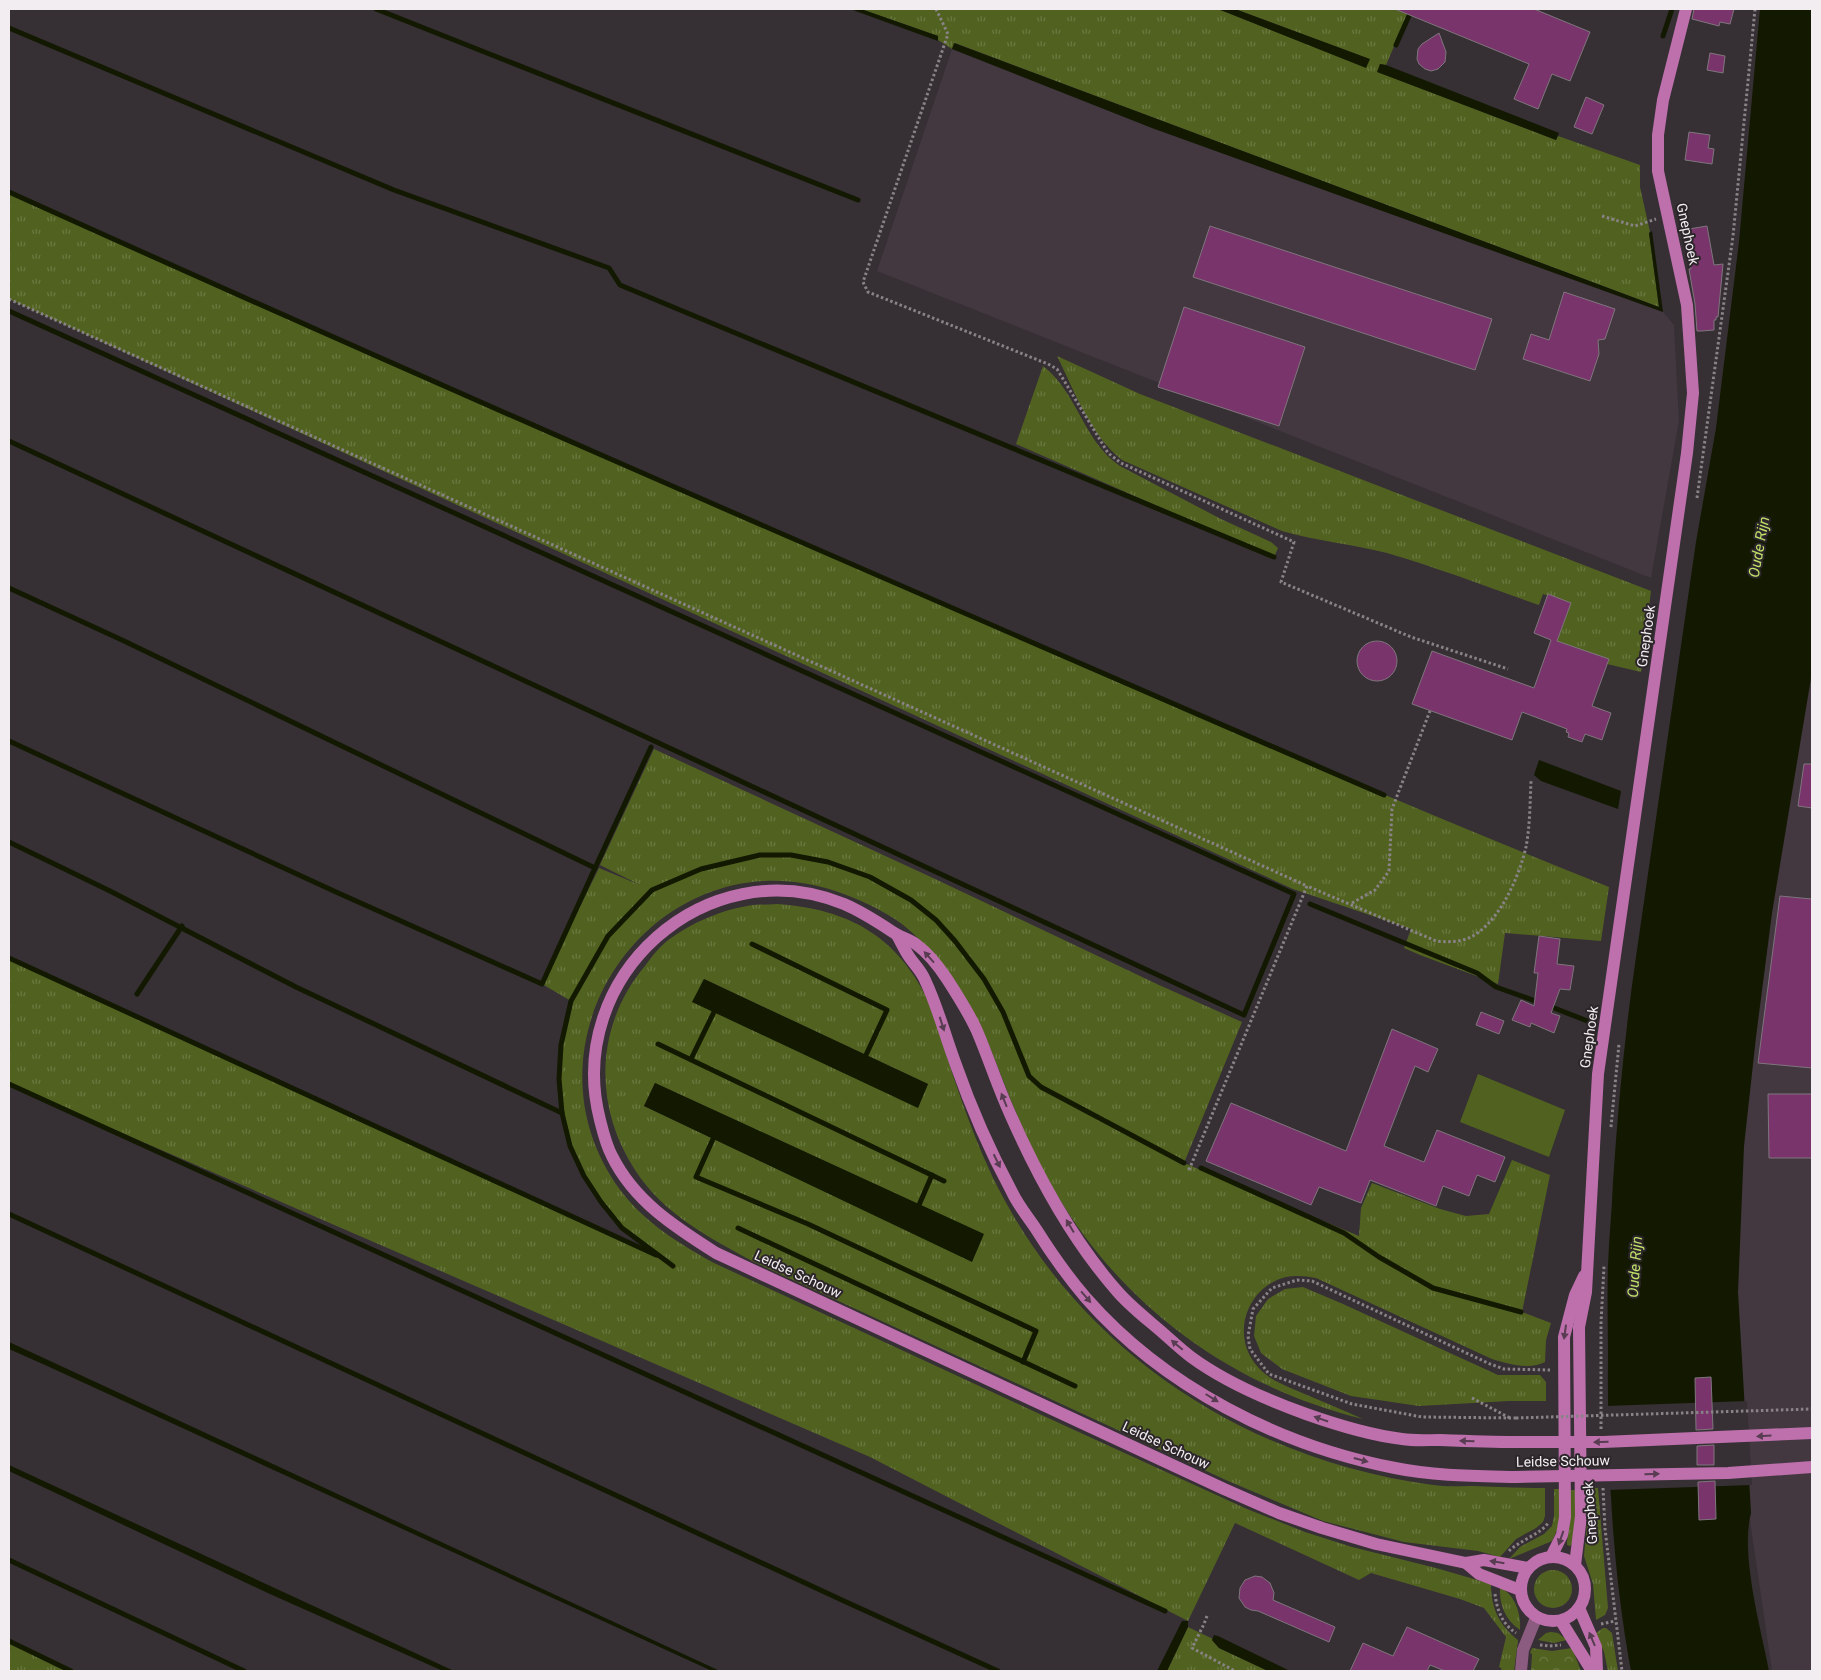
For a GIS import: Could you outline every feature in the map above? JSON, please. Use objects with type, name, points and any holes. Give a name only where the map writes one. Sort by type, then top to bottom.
[{"type":"street","name":"Gnephoek","points":[[1575,1565],[1581,1516],[1579,1327],[1586,1292],[1598,1074],[1680,501],[1693,393],[1687,305],[1658,171],[1658,135],[1663,100],[1686,9]]},
{"type":"street","name":"Leidse Schouw","points":[[1528,1568],[1484,1560],[1466,1563],[1376,1544],[1279,1513],[716,1253],[676,1228],[652,1208],[630,1184],[612,1156],[595,1102],[594,1073],[596,1045],[602,1018],[614,990],[632,962],[649,942],[685,915],[712,902],[741,894],[776,891],[806,894],[842,903],[872,917],[897,935],[918,946],[942,972],[966,1009],[976,1028],[1009,1112],[1031,1161],[1073,1231],[1097,1266],[1119,1294],[1191,1357],[1221,1376],[1276,1403],[1342,1426],[1402,1440],[1603,1442],[1812,1433]]},
{"type":"street","name":"Leidse Schouw","points":[[897,935],[909,957],[924,977],[935,1001],[955,1063],[976,1118],[1012,1194],[1047,1246],[1086,1298],[1122,1334],[1166,1370],[1227,1408],[1328,1451],[1396,1469],[1448,1474],[1516,1477],[1728,1472],[1812,1467]]},
{"type":"street","name":"Gnephoek","points":[[1552,1557],[1562,1535],[1565,1517],[1564,1337],[1575,1295],[1586,1272]]},
{"type":"street","points":[[1552,1557],[1563,1558],[1575,1565],[1585,1585],[1584,1600],[1579,1608],[1572,1615],[1561,1621],[1548,1622],[1536,1618],[1524,1606],[1520,1590],[1522,1579],[1528,1568],[1538,1560],[1552,1557]]},
{"type":"street","name":"Leidse Schouw","points":[[1466,1563],[1479,1574],[1520,1590]]},
{"type":"street","points":[[1579,1608],[1596,1647],[1597,1671]]},
{"type":"street","points":[[1521,1671],[1523,1650],[1536,1618]]},
{"type":"street","points":[[1561,1621],[1592,1671]]},
{"type":"path","points":[[936,9],[948,34],[863,282],[868,292],[1057,369],[1108,453],[1121,463],[1294,542],[1281,582],[1411,637],[1508,669]]},
{"type":"path","points":[[1602,216],[1635,226],[1669,215]]},
{"type":"path","points":[[9,299],[1307,886],[1436,940],[1449,942],[1464,940],[1480,930],[1498,911],[1515,881],[1526,846],[1531,781]]},
{"type":"path","points":[[1352,904],[1375,890],[1389,872],[1392,810],[1430,711]]},
{"type":"path","points":[[1189,1170],[1307,886]]},
{"type":"path","points":[[1550,1370],[1504,1369],[1312,1282],[1297,1280],[1272,1288],[1254,1309],[1248,1336],[1250,1349],[1269,1374],[1352,1404],[1422,1417],[1516,1418],[1812,1409]]},
{"type":"path","points":[[1601,1323],[1601,1430]]},
{"type":"path","points":[[1472,1398],[1511,1418]]},
{"type":"path","points":[[1511,1418],[1511,1426]]},
{"type":"path","name":"Gnephoek","points":[[1603,1482],[1605,1529],[1622,1671]]},
{"type":"path","points":[[1502,1562],[1516,1544],[1546,1527],[1550,1517]]},
{"type":"path","points":[[1496,1580],[1496,1603],[1503,1621],[1513,1631],[1527,1639]]},
{"type":"path","points":[[1206,1616],[1192,1648],[1235,1671]]},
{"type":"shaded area","points":[[952,49],[1152,128],[1663,312],[1674,325],[1679,421],[1651,578],[877,271]]},
{"type":"shaded area","points":[[1812,577],[1812,1671],[1772,1671],[1730,1384],[1749,997]]},
{"type":"green space","points":[[861,9],[1218,9],[1366,67],[1369,59],[1235,9],[1410,9],[1386,65],[1380,64],[1378,72],[1556,140],[1558,136],[1640,165],[1640,187],[1650,232],[1659,307],[955,43],[952,49],[938,40],[938,36]]},
{"type":"green space","points":[[9,194],[1225,726],[1378,792],[1609,887],[1601,941],[1505,933],[1498,984],[1420,955],[1404,948],[1411,929],[1293,889],[9,299]]},
{"type":"green space","points":[[1057,356],[1140,394],[1651,591],[1641,672],[1607,664],[1555,646],[1571,603],[1543,594],[1539,605],[1387,553],[1282,531],[1122,460],[1111,450],[1092,426]]},
{"type":"green space","points":[[1043,366],[1065,390],[1097,444],[1120,466],[1221,519],[1271,542],[1278,548],[1274,557],[1016,444]]},
{"type":"green space","points":[[654,749],[1242,1022],[1184,1163],[1359,1236],[1361,1208],[1372,1183],[1440,1209],[1466,1216],[1489,1214],[1512,1160],[1550,1175],[1522,1312],[1551,1323],[1546,1340],[1545,1362],[1526,1366],[1492,1359],[1316,1278],[1286,1277],[1272,1283],[1261,1291],[1252,1302],[1246,1314],[1245,1342],[1250,1355],[1258,1367],[1269,1377],[1281,1384],[1363,1419],[1316,1405],[1270,1387],[1228,1364],[1188,1338],[1150,1308],[1116,1274],[1085,1236],[1049,1182],[1023,1129],[982,1031],[933,957],[924,944],[911,931],[883,912],[862,901],[841,893],[775,881],[715,891],[662,918],[621,960],[593,1012],[582,1071],[591,1132],[621,1191],[630,1203],[652,1223],[688,1248],[714,1263],[1247,1509],[1305,1532],[1352,1547],[1491,1584],[1491,1593],[1497,1615],[1511,1634],[1518,1640],[1514,1671],[1502,1671],[1499,1667],[1506,1637],[1484,1608],[1371,1573],[1359,1580],[1235,1523],[1188,1621],[870,1457],[9,1084],[9,958],[671,1264],[622,1227],[605,1209],[579,1167],[570,1144],[564,1120],[561,1095],[561,1046],[571,1001],[542,984],[599,868],[640,885],[600,865]]},
{"type":"green space","points":[[777,904],[827,912],[848,920],[868,930],[886,943],[902,960],[916,979],[929,1002],[981,1152],[1004,1199],[1040,1256],[1082,1308],[1131,1354],[1184,1393],[1242,1427],[1303,1453],[1367,1473],[1433,1485],[1545,1488],[1545,1516],[1543,1522],[1516,1539],[1500,1557],[1478,1551],[1404,1542],[1323,1521],[1228,1481],[754,1262],[704,1234],[673,1212],[646,1186],[635,1170],[621,1145],[612,1119],[607,1093],[606,1066],[609,1040],[616,1014],[628,989],[660,947],[671,938],[697,922],[717,914],[751,905]],"holes":[[[704,979],[928,1084],[918,1107],[693,1002]],[[655,1083],[983,1234],[972,1261],[644,1106]]]},
{"type":"green space","points":[[1478,1074],[1565,1110],[1549,1157],[1460,1122]]},
{"type":"green space","points":[[1303,1287],[1498,1375],[1540,1375],[1546,1382],[1546,1401],[1419,1406],[1351,1396],[1282,1369],[1261,1353],[1254,1336],[1256,1316],[1268,1299],[1285,1289]]},
{"type":"green space","points":[[1586,1487],[1598,1488],[1608,1608],[1605,1615],[1596,1620],[1593,1584],[1584,1556],[1588,1512]]},
{"type":"green space","points":[[1554,1489],[1561,1489],[1559,1526],[1552,1541],[1509,1559],[1520,1547],[1544,1534],[1552,1526]]},
{"type":"green space","points":[[1570,1490],[1576,1490],[1576,1518],[1572,1544],[1570,1546],[1567,1545],[1567,1542]]},
{"type":"green space","points":[[1553,1570],[1567,1575],[1572,1589],[1567,1603],[1553,1608],[1539,1603],[1534,1589],[1539,1575]]},
{"type":"green space","points":[[1500,1587],[1510,1595],[1516,1605],[1520,1630],[1510,1621],[1504,1611]]},
{"type":"green space","points":[[1188,1627],[1213,1639],[1219,1648],[1268,1671],[1167,1671]]},
{"type":"green space","points":[[1603,1628],[1612,1633],[1618,1671],[1608,1671],[1604,1652],[1596,1633]]},
{"type":"green space","points":[[1546,1633],[1558,1633],[1567,1640],[1554,1643],[1538,1640]]},
{"type":"green space","points":[[9,1639],[76,1671],[9,1671]]},
{"type":"green space","points":[[1532,1648],[1552,1651],[1572,1648],[1581,1671],[1531,1671],[1532,1654],[1530,1653]]},
{"type":"water","points":[[850,9],[861,9],[938,36],[938,41]]},
{"type":"water","points":[[1218,9],[1235,9],[1370,59],[1366,68]]},
{"type":"water","name":"Oude Rijn","points":[[1760,9],[1812,9],[1812,672],[1772,913],[1756,1037],[1744,1146],[1738,1292],[1751,1513],[1748,1530],[1748,1549],[1753,1592],[1769,1671],[1631,1671],[1615,1554],[1608,1435],[1608,1276],[1615,1154],[1632,985],[1696,542],[1716,428],[1739,242]]},
{"type":"water","points":[[954,43],[1659,307],[1649,233],[1652,231],[1663,312],[1152,128],[952,49]]},
{"type":"water","points":[[1380,64],[1559,133],[1556,140],[1377,72]]},
{"type":"water","points":[[1539,760],[1621,791],[1618,809],[1541,781],[1534,775]]},
{"type":"water","points":[[704,979],[928,1084],[918,1108],[692,1002]]},
{"type":"water","points":[[655,1083],[984,1234],[972,1262],[644,1106]]},
{"type":"water","points":[[9,1342],[720,1671],[712,1671],[9,1349]]},
{"type":"water","points":[[9,1465],[454,1671],[443,1671],[270,1594],[9,1471]]},
{"type":"water","points":[[1182,1621],[1188,1621],[1188,1627],[1167,1671],[1157,1671]]},
{"type":"water","points":[[1214,1635],[1290,1671],[1268,1671],[1219,1648],[1212,1640]]},
{"type":"pier","points":[[1747,1401],[1752,1485],[1608,1490],[1605,1406]]},
{"type":"building","points":[[1395,9],[1534,9],[1590,32],[1570,81],[1552,74],[1538,109],[1514,99],[1529,64]]},
{"type":"building","points":[[1694,9],[1734,9],[1730,24],[1720,22],[1719,26],[1692,19]]},
{"type":"building","points":[[1439,33],[1446,52],[1445,62],[1438,69],[1431,71],[1419,64],[1417,59],[1418,49],[1422,44]]},
{"type":"building","points":[[1710,53],[1725,56],[1723,73],[1707,70]]},
{"type":"building","points":[[1586,97],[1604,105],[1592,134],[1574,127]]},
{"type":"building","points":[[1689,132],[1710,135],[1708,148],[1714,149],[1712,164],[1685,160]]},
{"type":"building","points":[[1210,226],[1492,319],[1475,370],[1193,277]]},
{"type":"building","points":[[1707,226],[1714,265],[1723,264],[1718,317],[1714,320],[1714,330],[1697,331],[1689,269],[1691,269],[1683,230]]},
{"type":"building","points":[[1564,292],[1615,309],[1605,339],[1598,340],[1599,354],[1590,381],[1523,359],[1531,334],[1549,340]]},
{"type":"building","points":[[1184,307],[1305,347],[1279,426],[1158,387]]},
{"type":"building","points":[[1548,594],[1571,603],[1557,641],[1609,659],[1592,706],[1611,713],[1602,740],[1585,734],[1582,742],[1568,737],[1567,729],[1522,712],[1512,740],[1412,704],[1432,651],[1534,688],[1551,640],[1534,633]]},
{"type":"building","points":[[1381,641],[1388,644],[1394,650],[1397,661],[1396,669],[1388,678],[1381,681],[1373,681],[1366,678],[1358,669],[1357,657],[1360,650],[1369,642]]},
{"type":"building","points":[[1804,764],[1812,764],[1812,808],[1798,806]]},
{"type":"building","points":[[1780,896],[1812,899],[1812,1068],[1758,1063]]},
{"type":"building","points":[[1539,936],[1560,939],[1557,964],[1574,966],[1570,990],[1560,989],[1551,1013],[1560,1016],[1554,1033],[1531,1023],[1530,1027],[1512,1020],[1521,1000],[1534,1006],[1538,973],[1534,973]]},
{"type":"building","points":[[1481,1012],[1504,1021],[1499,1034],[1476,1025]]},
{"type":"building","points":[[1392,1029],[1438,1049],[1428,1072],[1415,1066],[1384,1146],[1424,1162],[1437,1130],[1505,1157],[1495,1182],[1477,1175],[1469,1196],[1443,1186],[1436,1206],[1370,1180],[1361,1203],[1319,1187],[1311,1205],[1206,1161],[1231,1103],[1346,1151]]},
{"type":"building","points":[[1768,1094],[1812,1094],[1812,1158],[1769,1158]]},
{"type":"building","points":[[1711,1377],[1713,1429],[1696,1430],[1695,1378]]},
{"type":"building","points":[[1714,1445],[1714,1465],[1697,1465],[1697,1446]]},
{"type":"building","points":[[1715,1481],[1716,1519],[1699,1520],[1698,1482]]},
{"type":"building","points":[[1255,1576],[1262,1577],[1270,1583],[1274,1593],[1273,1600],[1335,1627],[1329,1642],[1245,1607],[1239,1598],[1240,1588],[1245,1580]]},
{"type":"building","points":[[1407,1627],[1479,1659],[1473,1671],[1445,1671],[1430,1665],[1427,1671],[1350,1671],[1363,1643],[1393,1656]]},
{"type":"waterway","points":[[376,9],[858,200]]},
{"type":"waterway","points":[[1396,45],[1412,9]]},
{"type":"waterway","points":[[1663,36],[1672,9]]},
{"type":"waterway","points":[[9,28],[394,190],[609,268],[620,285],[1274,557]]},
{"type":"waterway","points":[[9,192],[523,421],[1384,795]]},
{"type":"waterway","points":[[9,311],[1294,894],[1244,1015],[9,441]]},
{"type":"waterway","points":[[9,588],[122,640],[595,868],[542,984],[336,892],[9,741]]},
{"type":"waterway","points":[[595,868],[651,747]]},
{"type":"waterway","points":[[9,842],[110,891],[296,987],[562,1113]]},
{"type":"waterway","points":[[673,1266],[622,1228],[601,1202],[584,1176],[570,1146],[562,1113],[559,1079],[561,1045],[571,1001],[608,936],[652,890],[701,869],[760,855],[791,855],[828,862],[870,877],[911,900],[936,920],[984,979],[1003,1012],[1029,1076],[1041,1087],[1184,1163]]},
{"type":"waterway","points":[[1310,904],[1477,973],[1496,987],[1541,1003]]},
{"type":"waterway","points":[[137,994],[182,926]]},
{"type":"waterway","points":[[752,944],[887,1010],[866,1055]]},
{"type":"waterway","points":[[9,958],[656,1255]]},
{"type":"waterway","points":[[1549,1006],[1590,1022]]},
{"type":"waterway","points":[[691,1059],[714,1012]]},
{"type":"waterway","points":[[658,1044],[944,1181]]},
{"type":"waterway","points":[[9,1084],[1165,1611]]},
{"type":"waterway","points":[[713,1139],[696,1177],[808,1224],[1036,1331],[1023,1362]]},
{"type":"waterway","points":[[1201,1168],[1344,1233],[1379,1257],[1433,1288],[1521,1312]]},
{"type":"waterway","points":[[919,1205],[932,1175]]},
{"type":"waterway","points":[[9,1214],[998,1671]]},
{"type":"waterway","points":[[738,1228],[1075,1386]]},
{"type":"waterway","points":[[9,1560],[244,1671]]},
{"type":"waterway","points":[[9,1641],[71,1671]]}]
